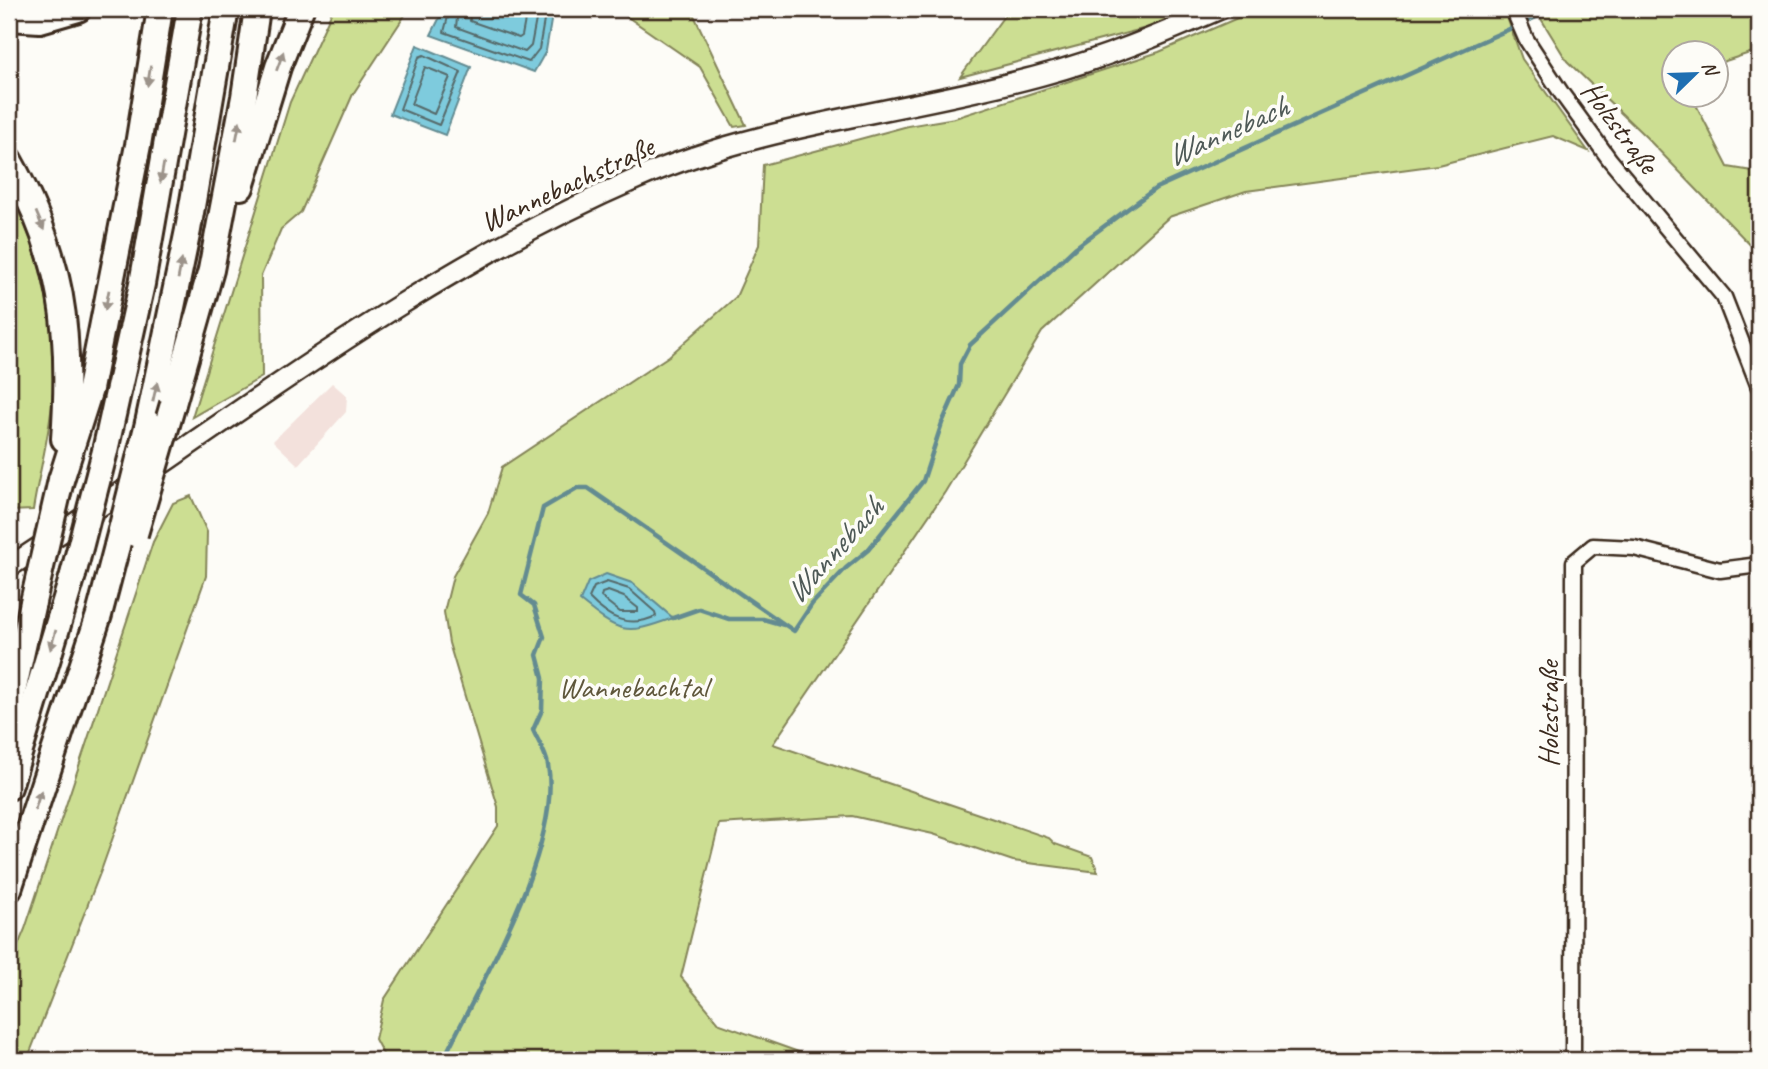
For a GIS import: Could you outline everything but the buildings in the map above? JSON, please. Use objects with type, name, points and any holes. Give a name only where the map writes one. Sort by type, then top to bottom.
[{"type":"highway","points":[[9,18],[40,20],[78,9]]},
{"type":"highway","points":[[9,710],[61,480],[90,389],[138,145],[160,9]]},
{"type":"highway","points":[[9,787],[73,575],[105,451],[142,284],[190,9]]},
{"type":"highway","points":[[126,540],[188,230],[226,9]]},
{"type":"highway","points":[[211,270],[244,97],[257,9]]},
{"type":"highway","points":[[9,888],[99,615],[173,404],[211,270],[278,66],[301,9]]},
{"type":"highway","points":[[9,160],[29,195],[51,250],[67,327],[68,388],[61,480]]},
{"type":"main road","name":"Wannebachstraße","points":[[9,567],[458,268],[637,178],[817,123],[1042,75],[1155,38],[1220,9]]},
{"type":"street","name":"Holzstraße","points":[[1514,10],[1527,39],[1610,160],[1724,298],[1758,381]]},
{"type":"street","name":"Holzstraße","points":[[1573,1060],[1574,562],[1593,546],[1634,548],[1720,570],[1759,565]]},
{"type":"shaded area","points":[[332,383],[347,396],[346,412],[298,465],[273,441]]},
{"type":"green space","points":[[333,9],[409,9],[353,94],[301,212],[281,229],[261,276],[262,377],[192,417],[290,102]]},
{"type":"green space","points":[[616,9],[691,9],[746,125],[734,127],[700,67]]},
{"type":"green space","points":[[1009,9],[1187,9],[1150,27],[960,77]]},
{"type":"green space","name":"Wannebachtal","points":[[1258,9],[1504,9],[1522,59],[1588,151],[1553,136],[1438,165],[1246,191],[1169,217],[1042,332],[945,492],[773,744],[1049,838],[1055,844],[1092,857],[1098,872],[1013,861],[933,834],[852,816],[719,824],[681,977],[720,1024],[821,1060],[386,1060],[375,1039],[384,1000],[498,826],[498,807],[449,643],[444,612],[453,576],[488,513],[502,467],[669,356],[736,297],[759,245],[763,165],[908,126],[955,118],[1159,52]]},
{"type":"green space","points":[[1535,9],[1759,9],[1759,50],[1730,59],[1730,38],[1660,38],[1660,108],[1698,108],[1728,167],[1759,172],[1759,254],[1646,137],[1567,61]]},
{"type":"green space","points":[[9,194],[31,240],[45,290],[52,341],[53,392],[33,510],[9,511],[9,401],[14,351],[9,307]]},
{"type":"green space","points":[[191,496],[207,532],[206,576],[102,868],[27,1060],[9,1060],[9,967],[25,929],[153,542],[173,503]]},
{"type":"water","points":[[444,9],[553,9],[546,51],[534,72],[431,35]]},
{"type":"water","points":[[417,45],[471,67],[445,135],[390,114]]},
{"type":"water","points":[[606,574],[632,583],[673,618],[633,629],[623,628],[605,620],[580,601],[588,582]]},
{"type":"waterway","name":"Wannebach","points":[[447,1060],[448,1050],[517,911],[543,833],[549,798],[548,765],[533,730],[542,710],[543,678],[537,655],[544,637],[534,605],[521,595],[543,508],[577,488],[588,488],[794,631],[812,604],[846,568],[868,550],[923,481],[942,423],[959,385],[960,364],[970,345],[1076,247],[1156,188],[1554,9]]},
{"type":"waterway","points":[[673,618],[699,609],[729,619],[763,619],[784,625]]}]
